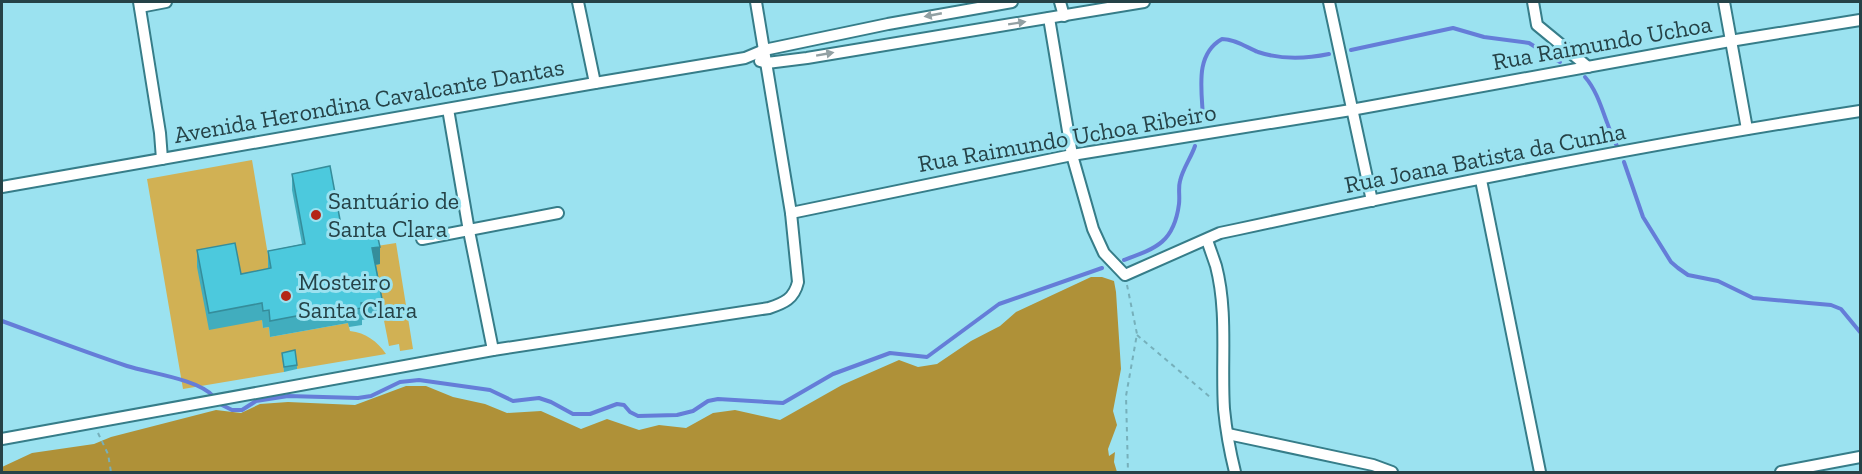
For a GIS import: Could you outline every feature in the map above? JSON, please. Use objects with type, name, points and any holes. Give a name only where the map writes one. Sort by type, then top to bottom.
[{"type":"street","points":[[162,159],[140,4],[166,2]]},
{"type":"street","points":[[578,2],[595,82]]},
{"type":"street","points":[[2,439],[493,350],[769,308],[787,301],[796,290],[798,282],[791,213],[756,2]]},
{"type":"street","name":"Avenida Herondina Cavalcante Dantas","points":[[2,187],[595,82],[745,58],[764,50],[888,24],[1012,2]]},
{"type":"street","points":[[1060,2],[1064,16]]},
{"type":"street","name":"Avenida Herondina Cavalcante Dantas","points":[[745,58],[767,63],[1144,2]]},
{"type":"street","points":[[1329,2],[1372,201]]},
{"type":"street","points":[[1533,2],[1537,25],[1588,67]]},
{"type":"street","points":[[1724,2],[1747,129]]},
{"type":"street","points":[[1049,18],[1072,155],[1097,242],[1111,262],[1125,275]]},
{"type":"street","name":"Rua Raimundo Uchoa","points":[[1351,110],[1730,41],[1860,20]]},
{"type":"street","points":[[448,109],[493,350]]},
{"type":"street","name":"Rua Raimundo Uchoa Ribeiro","points":[[791,213],[1072,155],[1351,110]]},
{"type":"street","name":"Rua Joana Batista da Cunha","points":[[1125,275],[1220,233],[1372,201],[1747,129],[1860,111]]},
{"type":"street","points":[[1481,180],[1540,472]]},
{"type":"street","points":[[422,238],[558,213]]},
{"type":"street","points":[[1207,240],[1216,267],[1221,297],[1224,408],[1235,472]]},
{"type":"street","points":[[1227,434],[1373,465],[1392,472]]},
{"type":"street","points":[[1781,472],[1860,457]]},
{"type":"path","points":[[1125,275],[1137,334],[1126,396],[1128,472]]},
{"type":"path","points":[[1137,334],[1224,408]]},
{"type":"path","points":[[94,422],[108,454],[111,472]]},
{"type":"shaded area","points":[[252,160],[270,267],[272,293],[197,267],[262,320],[263,328],[269,327],[270,337],[348,323],[350,331],[371,338],[386,354],[297,369],[295,355],[283,357],[284,372],[183,389],[147,179]]},
{"type":"shaded area","points":[[396,243],[413,349],[400,351],[399,344],[389,346],[373,265],[377,246]]},
{"type":"shaded area","points":[[1091,277],[1102,277],[1114,281],[1116,292],[1121,369],[1113,411],[1117,425],[1108,449],[1109,456],[1115,452],[1114,462],[1117,472],[2,472],[2,467],[32,453],[94,444],[111,437],[216,410],[241,413],[260,404],[288,402],[355,405],[406,386],[426,386],[453,397],[485,404],[507,413],[541,411],[581,429],[607,419],[639,430],[659,425],[686,428],[713,413],[735,410],[780,420],[842,385],[899,360],[918,367],[937,364],[971,341],[1000,326],[1016,312]]},
{"type":"building","points":[[330,166],[343,236],[376,229],[380,247],[372,248],[382,299],[361,303],[362,308],[349,310],[348,306],[270,321],[269,310],[263,311],[262,303],[209,313],[197,250],[235,243],[241,274],[271,268],[268,251],[305,244],[292,174]]},
{"type":"building","points":[[295,350],[297,365],[284,367],[282,353]]},
{"type":"waterway","points":[[1351,50],[1453,28],[1484,37],[1529,43],[1560,62]]},
{"type":"waterway","points":[[1202,123],[1203,64],[1213,46],[1222,39],[1276,56],[1302,58],[1329,54]]},
{"type":"waterway","points":[[1585,77],[1595,92],[1617,146]]},
{"type":"waterway","points":[[1124,260],[1155,247],[1162,242],[1173,227],[1177,217],[1181,176],[1195,146]]},
{"type":"waterway","points":[[1624,162],[1643,217],[1671,262],[1678,268],[1688,275],[1718,281],[1753,298],[1831,305],[1841,309],[1860,332]]},
{"type":"waterway","points":[[220,404],[232,410],[242,410],[256,401],[288,396],[358,398],[371,396],[400,382],[419,380],[490,390],[513,401],[539,398],[573,414],[590,414],[617,404],[624,405],[638,416],[677,415],[693,411],[708,401],[718,399],[783,403],[833,374],[890,353],[927,357],[999,304],[1102,268]]},
{"type":"waterway","points":[[2,321],[127,366],[185,381],[206,390],[213,396]]},
{"type":"place","name":"Santuário de Santa Clara","points":[[316,215]]},
{"type":"place","name":"Mosteiro Santa Clara","points":[[286,296]]}]
